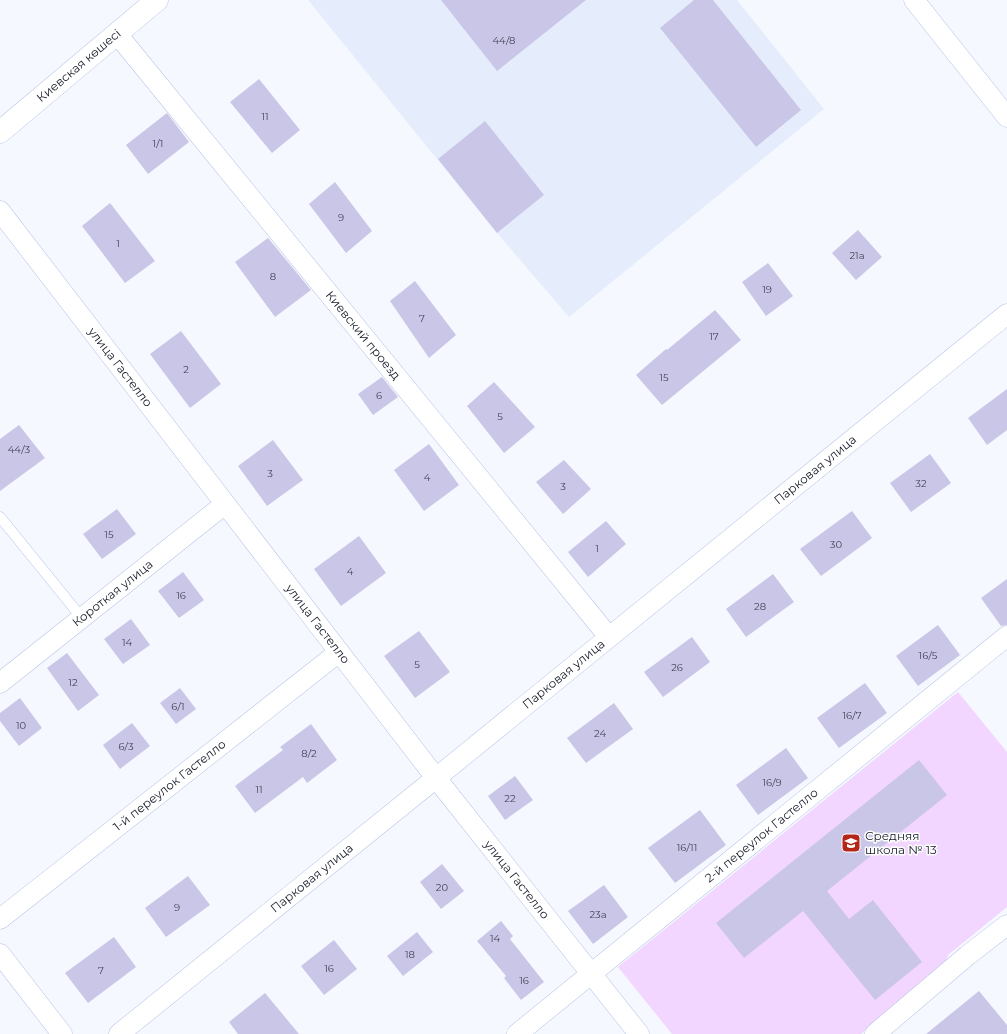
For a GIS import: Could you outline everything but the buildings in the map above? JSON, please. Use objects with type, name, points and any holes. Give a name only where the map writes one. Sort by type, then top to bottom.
[{"type":"highway","name":"Киевская көшесі","points":[[0,132],[157,0]]},
{"type":"street","points":[[914,0],[1007,117]]},
{"type":"street","name":"Киевский проезд","points":[[117,34],[609,637]]},
{"type":"street","name":"улица Гастелло","points":[[0,211],[436,778],[639,1034]]},
{"type":"street","name":"Парковая улица","points":[[119,1034],[1007,314]]},
{"type":"street","name":"Короткая улица","points":[[0,683],[225,504]]},
{"type":"street","name":"2-й переулок Гастелло","points":[[517,1034],[1007,636]]},
{"type":"street","name":"1-й переулок Гастелло","points":[[0,919],[339,652]]},
{"type":"street","points":[[875,1034],[968,955],[1007,925]]},
{"type":"street","points":[[0,954],[62,1034]]},
{"type":"lane","points":[[0,517],[82,618]]},
{"type":"shaded area","points":[[308,0],[737,0],[824,109],[569,317],[497,233]]},
{"type":"shaded area","points":[[958,692],[1007,752],[1007,907],[948,955],[945,968],[861,1034],[672,1034],[618,967]]},
{"type":"place","name":"Средняя школа № 13","points":[[851,843]]}]
